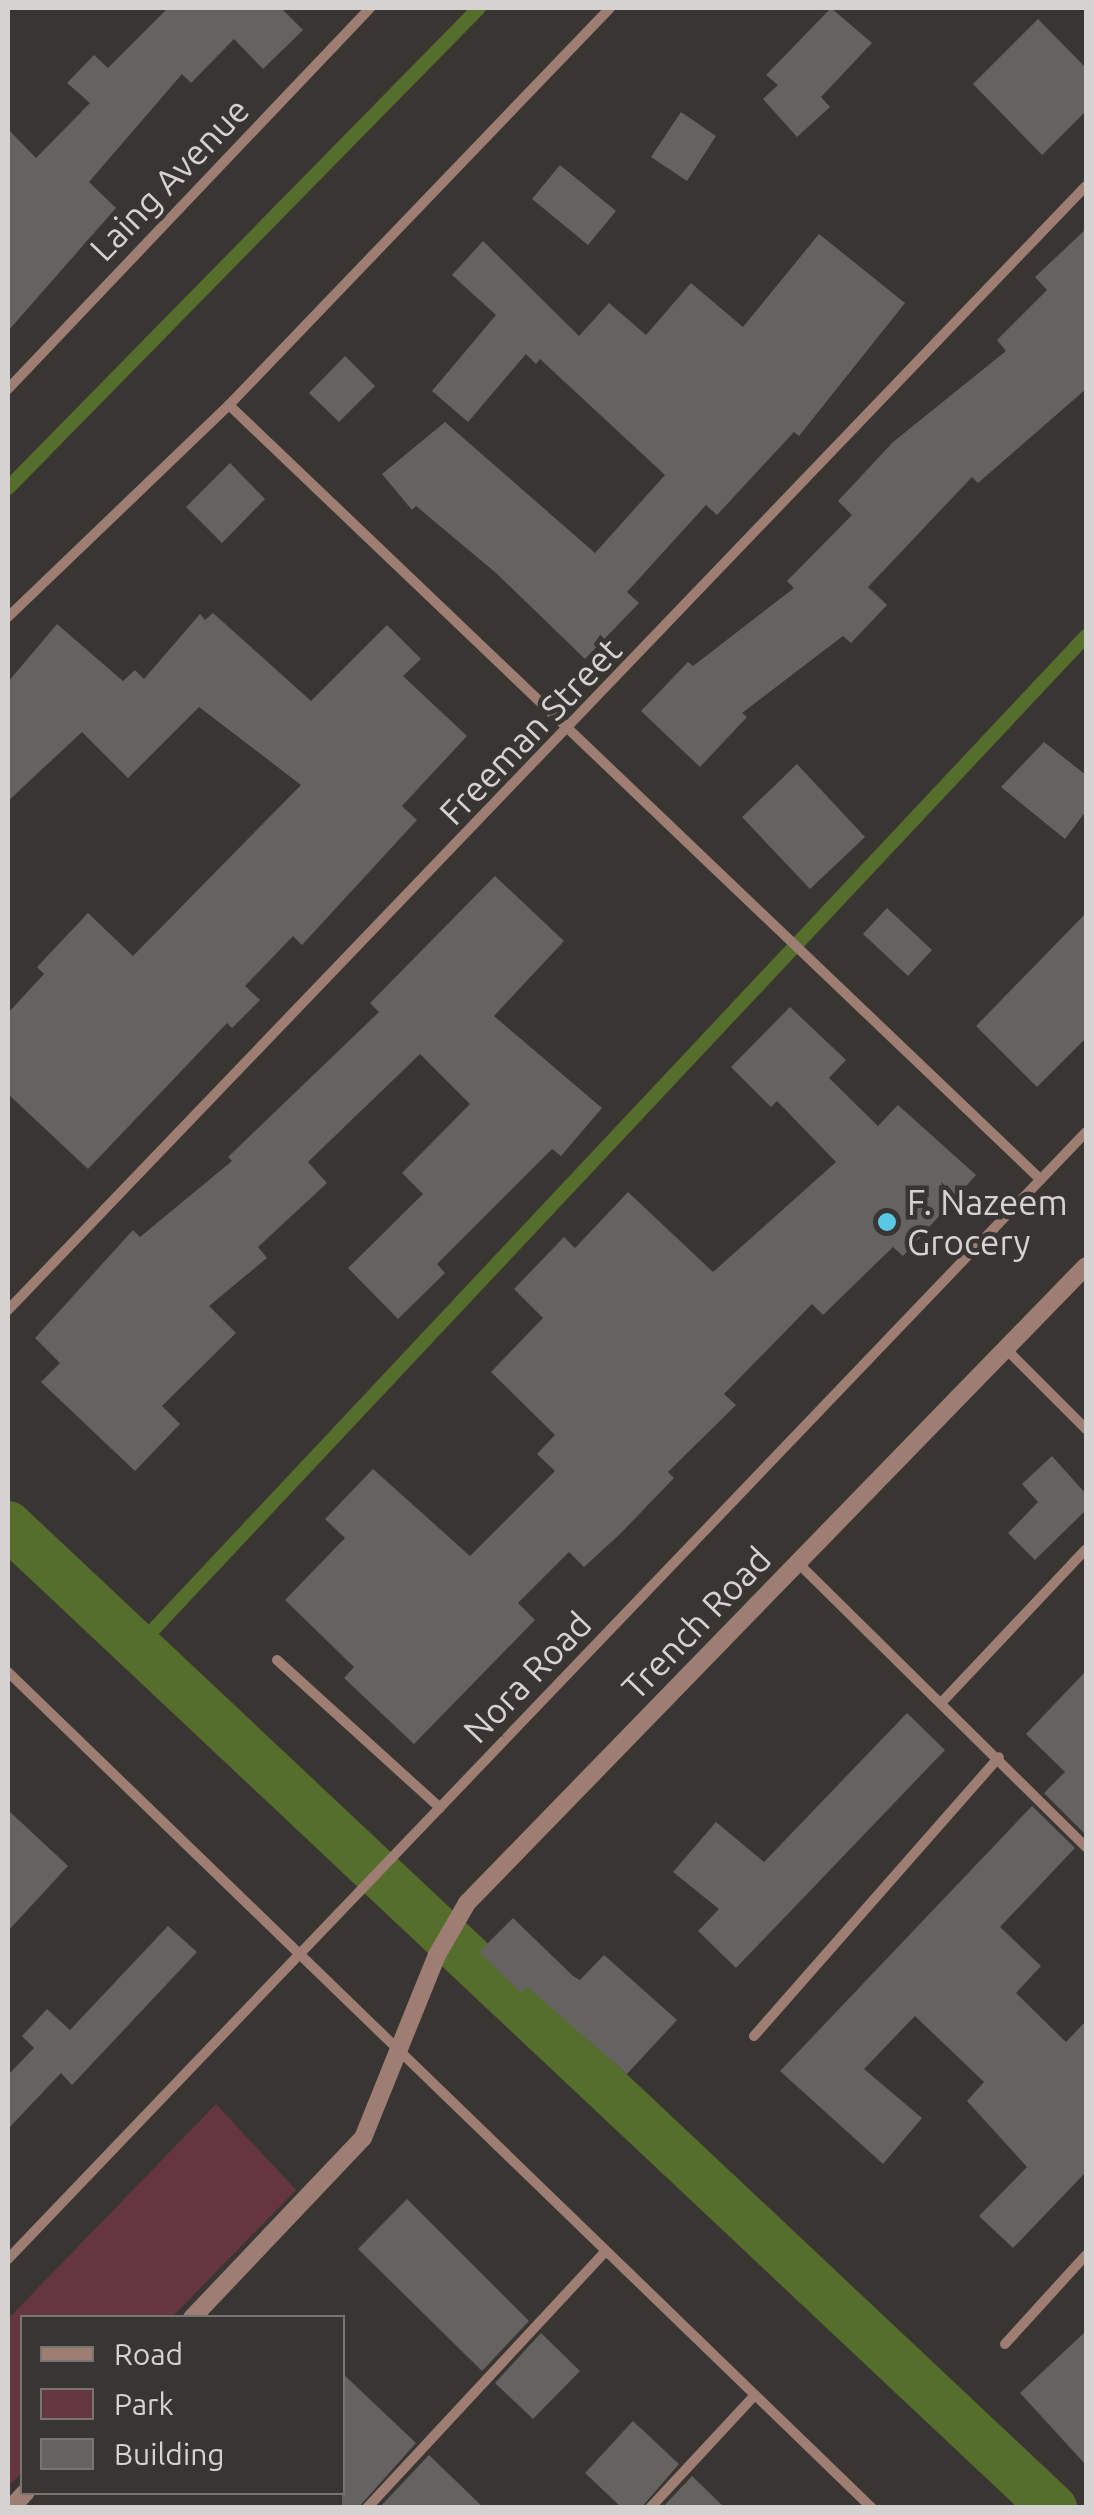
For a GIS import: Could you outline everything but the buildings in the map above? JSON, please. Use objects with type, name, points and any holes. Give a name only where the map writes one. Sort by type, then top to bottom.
[{"type":"street","name":"Laing Avenue","points":[[8,389],[370,8]]},
{"type":"street","points":[[8,617],[229,405],[610,8]]},
{"type":"street","name":"Freeman Street","points":[[8,1310],[568,732],[1086,186]]},
{"type":"street","points":[[229,405],[1041,1180]]},
{"type":"street","name":"Nora Road","points":[[8,2260],[1086,1132]]},
{"type":"street","name":"Trench Road","points":[[195,2315],[363,2138],[400,2056],[437,1955],[467,1903],[1086,1266]]},
{"type":"street","points":[[1007,1350],[1086,1429]]},
{"type":"street","points":[[942,1702],[1086,1549]]},
{"type":"street","points":[[799,1564],[1086,1847]]},
{"type":"street","points":[[277,1660],[440,1808]]},
{"type":"street","points":[[8,1672],[400,2056],[872,2508]]},
{"type":"street","points":[[754,2036],[999,1757]]},
{"type":"street","points":[[367,2508],[606,2251]]},
{"type":"street","points":[[1006,2344],[1086,2256]]},
{"type":"street","points":[[650,2508],[755,2395]]},
{"type":"green space","points":[[216,2104],[296,2190],[174,2315],[20,2315],[20,2474],[8,2487],[8,2319]]},
{"type":"waterway","points":[[8,488],[479,8]]},
{"type":"waterway","points":[[137,1647],[1086,636]]},
{"type":"waterway","points":[[8,1525],[1053,2508]]},
{"type":"place","name":"F. Nazeem Grocery","points":[[887,1222]]}]
